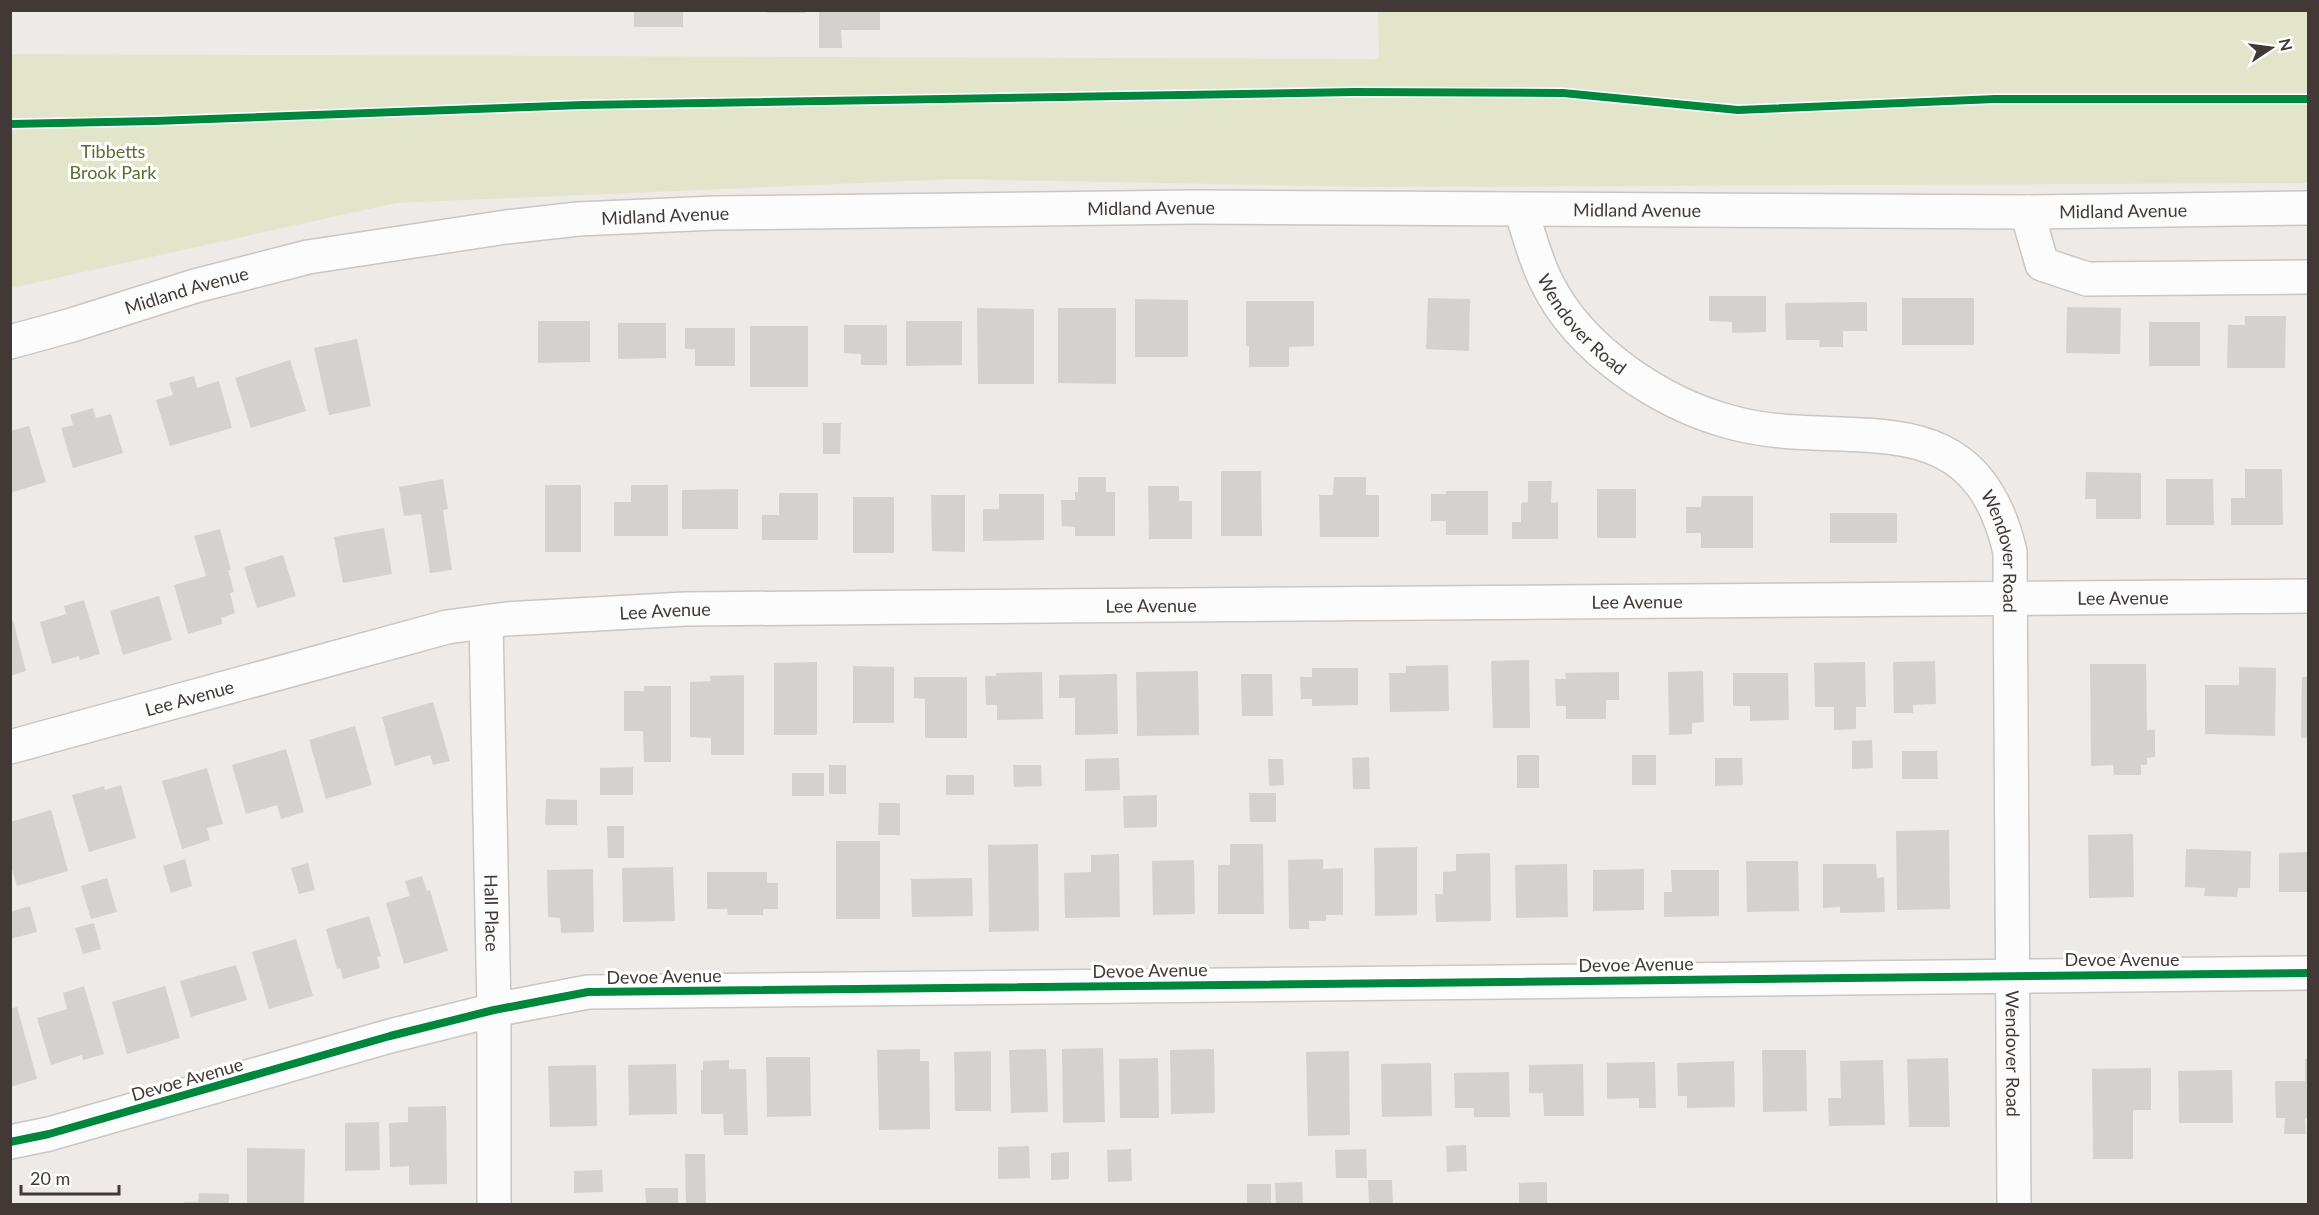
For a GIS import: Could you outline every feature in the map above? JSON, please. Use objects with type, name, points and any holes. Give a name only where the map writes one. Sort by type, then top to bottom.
[{"type":"street","name":"Midland Avenue","points":[[10,342],[195,286],[308,257],[506,227],[578,219],[715,213],[1193,207],[2028,212],[2308,208]]},
{"type":"street","name":"Wendover Road","points":[[1521,210],[1546,283],[1562,308],[1605,355],[1652,388],[1676,402],[1731,423],[1774,430],[1870,435],[1929,445],[1968,468],[1992,499],[2005,531],[2010,552],[2014,1204]]},
{"type":"street","points":[[2028,212],[2042,264],[2087,279],[2308,277]]},
{"type":"street","name":"Lee Avenue","points":[[10,747],[447,627],[486,622],[685,609],[2308,596]]},
{"type":"street","name":"Hall Place","points":[[486,622],[494,1010],[494,1204]]},
{"type":"street","name":"Devoe Avenue","points":[[10,1142],[49,1134],[390,1036],[494,1010],[588,992],[2308,973]]},
{"type":"green space","name":"Tibbetts Brook Park","points":[[1378,11],[2308,11],[2308,183],[1383,187],[954,179],[396,203],[11,288],[11,54],[1379,59]]},
{"type":"building","points":[[634,10],[683,10],[683,27],[634,27]]},
{"type":"building","points":[[767,10],[805,10],[805,13],[767,13]]},
{"type":"building","points":[[880,10],[880,30],[841,30],[842,48],[819,48],[819,12]]},
{"type":"building","points":[[1709,296],[1766,296],[1766,332],[1732,333],[1732,322],[1709,321]]},
{"type":"building","points":[[1428,298],[1470,299],[1469,351],[1426,349]]},
{"type":"building","points":[[1902,298],[1974,298],[1974,345],[1902,345]]},
{"type":"building","points":[[1135,299],[1188,300],[1188,357],[1135,357]]},
{"type":"building","points":[[1246,301],[1314,301],[1314,346],[1289,347],[1289,367],[1249,367],[1249,346],[1246,346]]},
{"type":"building","points":[[1867,302],[1867,331],[1843,331],[1843,347],[1819,347],[1820,340],[1786,340],[1785,303]]},
{"type":"building","points":[[2067,307],[2121,308],[2120,354],[2066,353]]},
{"type":"building","points":[[977,308],[1034,309],[1034,384],[978,384]]},
{"type":"building","points":[[1058,308],[1116,308],[1116,384],[1058,383]]},
{"type":"building","points":[[2245,316],[2286,316],[2285,368],[2227,368],[2228,325],[2245,325]]},
{"type":"building","points":[[538,321],[590,321],[590,362],[538,363]]},
{"type":"building","points":[[906,321],[962,321],[962,365],[906,366]]},
{"type":"building","points":[[2149,322],[2200,322],[2200,366],[2149,366]]},
{"type":"building","points":[[618,323],[666,323],[666,358],[618,359]]},
{"type":"building","points":[[844,325],[887,325],[887,365],[861,365],[861,354],[844,353]]},
{"type":"building","points":[[750,326],[808,326],[808,387],[750,387]]},
{"type":"building","points":[[685,328],[735,328],[735,366],[695,366],[695,349],[685,349]]},
{"type":"building","points":[[357,339],[371,406],[329,415],[314,348]]},
{"type":"building","points":[[290,360],[306,411],[251,428],[235,378]]},
{"type":"building","points":[[194,376],[197,388],[219,381],[232,428],[170,446],[156,400],[173,395],[169,383]]},
{"type":"building","points":[[93,408],[96,418],[111,414],[123,453],[73,468],[61,428],[73,425],[70,415]]},
{"type":"building","points":[[823,423],[841,423],[840,454],[823,454]]},
{"type":"building","points":[[29,426],[46,482],[10,493],[10,431]]},
{"type":"building","points":[[2245,469],[2282,469],[2283,525],[2231,525],[2231,498],[2245,498]]},
{"type":"building","points":[[1221,471],[1261,471],[1262,536],[1221,536]]},
{"type":"building","points":[[2086,472],[2141,473],[2141,519],[2096,519],[2096,499],[2085,499]]},
{"type":"building","points":[[1078,477],[1106,477],[1106,492],[1115,492],[1115,536],[1075,536],[1075,527],[1062,526],[1061,500],[1075,500],[1075,492],[1078,492]]},
{"type":"building","points":[[1334,477],[1366,477],[1366,495],[1379,495],[1379,537],[1320,537],[1319,495],[1333,495]]},
{"type":"building","points":[[443,479],[448,509],[443,510],[452,570],[430,573],[421,514],[404,516],[399,487]]},
{"type":"building","points":[[2166,479],[2213,479],[2214,525],[2166,525]]},
{"type":"building","points":[[1528,481],[1552,481],[1551,503],[1558,502],[1558,539],[1512,539],[1512,522],[1521,522],[1521,503],[1528,502]]},
{"type":"building","points":[[545,485],[581,485],[581,552],[545,552]]},
{"type":"building","points":[[631,485],[668,485],[668,536],[614,536],[614,502],[631,502]]},
{"type":"building","points":[[1148,486],[1179,486],[1179,501],[1192,501],[1192,539],[1149,539]]},
{"type":"building","points":[[738,489],[738,529],[682,529],[682,490]]},
{"type":"building","points":[[1597,489],[1636,489],[1636,538],[1597,538]]},
{"type":"building","points":[[1446,491],[1488,491],[1488,535],[1446,535],[1446,521],[1431,521],[1431,494],[1446,494]]},
{"type":"building","points":[[779,493],[818,493],[818,540],[762,540],[762,515],[779,515]]},
{"type":"building","points":[[999,494],[1044,494],[1044,540],[983,541],[983,509],[999,509]]},
{"type":"building","points":[[931,495],[965,495],[965,552],[932,551]]},
{"type":"building","points":[[1702,496],[1753,496],[1753,548],[1701,548],[1701,533],[1686,533],[1686,507],[1701,507]]},
{"type":"building","points":[[853,497],[894,497],[894,553],[853,553]]},
{"type":"building","points":[[1830,513],[1897,513],[1897,543],[1830,543]]},
{"type":"building","points":[[384,528],[392,574],[343,583],[334,537]]},
{"type":"building","points":[[220,529],[231,570],[228,570],[234,592],[230,593],[235,613],[221,618],[222,624],[188,634],[174,585],[206,576],[194,536]]},
{"type":"building","points":[[283,555],[296,596],[257,608],[244,567]]},
{"type":"building","points":[[159,596],[172,640],[123,655],[110,611]]},
{"type":"building","points":[[84,600],[100,654],[80,660],[79,656],[52,664],[40,622],[66,614],[64,606]]},
{"type":"building","points":[[13,620],[26,671],[10,676],[10,621]]},
{"type":"building","points":[[1529,660],[1530,728],[1493,728],[1491,661]]},
{"type":"building","points":[[1935,661],[1936,704],[1913,705],[1913,713],[1894,713],[1893,662]]},
{"type":"building","points":[[817,662],[817,735],[774,735],[774,663]]},
{"type":"building","points":[[1865,662],[1866,707],[1856,707],[1856,729],[1834,730],[1834,707],[1815,707],[1814,663]]},
{"type":"building","points":[[2090,664],[2146,664],[2147,730],[2155,730],[2155,757],[2147,758],[2147,765],[2141,765],[2141,775],[2114,775],[2113,765],[2091,766]]},
{"type":"building","points":[[1448,665],[1449,711],[1390,712],[1389,673],[1406,673],[1406,666]]},
{"type":"building","points":[[853,666],[894,667],[894,723],[853,723]]},
{"type":"building","points":[[2239,667],[2276,668],[2275,736],[2205,734],[2205,685],[2239,685]]},
{"type":"building","points":[[1312,668],[1358,668],[1358,705],[1312,706],[1312,699],[1301,699],[1300,677],[1312,677]]},
{"type":"building","points":[[1198,671],[1199,735],[1137,736],[1136,672]]},
{"type":"building","points":[[1703,671],[1704,722],[1692,723],[1692,734],[1669,735],[1668,672]]},
{"type":"building","points":[[1042,672],[1043,719],[997,720],[997,705],[986,705],[985,676],[996,676],[996,673]]},
{"type":"building","points":[[1619,672],[1619,700],[1606,700],[1606,719],[1566,719],[1566,706],[1556,706],[1555,679],[1566,679],[1565,673]]},
{"type":"building","points":[[1733,673],[1788,673],[1789,720],[1750,721],[1750,706],[1733,706]]},
{"type":"building","points":[[1117,674],[1118,734],[1075,735],[1075,698],[1059,698],[1059,675]]},
{"type":"building","points":[[1241,674],[1272,674],[1273,716],[1242,716]]},
{"type":"building","points":[[744,675],[744,755],[711,755],[711,738],[690,737],[690,682],[711,681],[710,676]]},
{"type":"building","points":[[914,677],[967,677],[967,738],[925,738],[925,699],[914,698]]},
{"type":"building","points":[[2302,677],[2308,677],[2308,738],[2301,738]]},
{"type":"building","points":[[644,686],[671,686],[671,762],[644,762],[643,731],[624,731],[624,691],[644,691]]},
{"type":"building","points":[[433,702],[450,761],[433,765],[430,755],[395,766],[382,717]]},
{"type":"building","points":[[355,726],[372,785],[326,799],[309,740]]},
{"type":"building","points":[[1872,740],[1873,768],[1852,769],[1852,741]]},
{"type":"building","points":[[286,749],[304,812],[281,819],[277,805],[246,814],[232,765]]},
{"type":"building","points":[[1902,751],[1937,751],[1938,779],[1902,779]]},
{"type":"building","points":[[1517,755],[1539,755],[1539,788],[1517,788]]},
{"type":"building","points":[[1632,755],[1656,755],[1656,785],[1632,785]]},
{"type":"building","points":[[1369,757],[1370,789],[1353,789],[1352,758]]},
{"type":"building","points":[[1119,758],[1120,790],[1085,791],[1085,759]]},
{"type":"building","points":[[1715,758],[1742,758],[1743,785],[1715,786]]},
{"type":"building","points":[[1268,759],[1283,759],[1284,785],[1269,786]]},
{"type":"building","points":[[829,765],[846,765],[846,794],[829,794]]},
{"type":"building","points":[[1013,765],[1041,765],[1042,786],[1014,787]]},
{"type":"building","points":[[633,767],[633,795],[600,795],[600,768]]},
{"type":"building","points":[[207,768],[223,824],[207,828],[210,840],[182,849],[162,781]]},
{"type":"building","points":[[792,773],[824,773],[824,796],[792,796]]},
{"type":"building","points":[[946,775],[974,775],[974,795],[946,795]]},
{"type":"building","points":[[121,785],[136,838],[89,852],[72,795],[104,786],[105,790]]},
{"type":"building","points":[[1249,793],[1276,793],[1276,822],[1250,822]]},
{"type":"building","points":[[1157,795],[1157,827],[1124,828],[1123,796]]},
{"type":"building","points":[[546,799],[577,800],[577,825],[545,825]]},
{"type":"building","points":[[879,803],[900,803],[900,835],[878,835]]},
{"type":"building","points":[[51,810],[68,871],[17,886],[10,862],[10,822]]},
{"type":"building","points":[[607,826],[624,826],[624,858],[608,858]]},
{"type":"building","points":[[1949,830],[1950,909],[1897,910],[1896,831]]},
{"type":"building","points":[[2133,834],[2134,897],[2089,898],[2088,835]]},
{"type":"building","points":[[836,841],[880,841],[880,919],[836,919]]},
{"type":"building","points":[[1038,844],[1039,931],[989,932],[988,845]]},
{"type":"building","points":[[1230,844],[1263,844],[1264,914],[1218,914],[1218,865],[1230,865]]},
{"type":"building","points":[[1417,847],[1417,915],[1375,916],[1374,848]]},
{"type":"building","points":[[2186,849],[2251,851],[2250,888],[2238,888],[2237,897],[2204,896],[2205,888],[2185,887]]},
{"type":"building","points":[[2308,852],[2308,892],[2279,892],[2279,853]]},
{"type":"building","points":[[1490,853],[1491,921],[1436,922],[1435,894],[1443,894],[1443,872],[1456,871],[1456,854]]},
{"type":"building","points":[[1119,854],[1120,917],[1065,918],[1064,873],[1091,872],[1091,855]]},
{"type":"building","points":[[185,859],[192,886],[171,893],[163,866]]},
{"type":"building","points":[[1323,859],[1323,869],[1343,868],[1343,915],[1326,915],[1326,921],[1309,921],[1309,929],[1289,929],[1288,860]]},
{"type":"building","points":[[1194,860],[1195,914],[1153,915],[1152,861]]},
{"type":"building","points":[[1746,861],[1798,861],[1799,911],[1747,912]]},
{"type":"building","points":[[308,863],[315,890],[299,894],[291,868]]},
{"type":"building","points":[[1567,864],[1568,917],[1516,918],[1515,865]]},
{"type":"building","points":[[1823,864],[1876,864],[1877,878],[1884,877],[1885,912],[1840,913],[1840,907],[1823,908]]},
{"type":"building","points":[[673,867],[675,921],[623,922],[622,868]]},
{"type":"building","points":[[593,869],[594,932],[561,933],[560,918],[548,917],[547,870]]},
{"type":"building","points":[[1644,869],[1644,910],[1593,911],[1593,870]]},
{"type":"building","points":[[1671,870],[1719,870],[1719,916],[1664,917],[1664,892],[1672,892]]},
{"type":"building","points":[[707,872],[767,872],[767,883],[778,883],[778,909],[763,909],[763,915],[728,915],[727,909],[707,909]]},
{"type":"building","points":[[422,876],[427,891],[430,890],[448,951],[404,964],[386,903],[410,896],[405,881]]},
{"type":"building","points":[[107,878],[117,912],[91,919],[81,886]]},
{"type":"building","points":[[972,878],[973,916],[912,917],[911,879]]},
{"type":"building","points":[[30,906],[37,932],[10,939],[10,912]]},
{"type":"building","points":[[369,916],[381,956],[377,957],[380,968],[343,979],[340,968],[337,969],[326,929]]},
{"type":"building","points":[[94,923],[101,949],[83,954],[75,928]]},
{"type":"building","points":[[296,939],[313,996],[269,1009],[252,952]]},
{"type":"building","points":[[236,965],[247,1000],[191,1017],[180,981]]},
{"type":"building","points":[[84,986],[104,1054],[83,1060],[82,1055],[51,1065],[37,1018],[67,1009],[63,993]]},
{"type":"building","points":[[165,986],[180,1038],[127,1054],[112,1002]]},
{"type":"building","points":[[17,1007],[37,1079],[10,1087],[10,1009]]},
{"type":"building","points":[[1103,1048],[1105,1122],[1063,1123],[1062,1049]]},
{"type":"building","points":[[920,1049],[920,1061],[929,1061],[930,1129],[879,1130],[877,1050]]},
{"type":"building","points":[[1046,1049],[1048,1112],[1011,1113],[1009,1050]]},
{"type":"building","points":[[1214,1049],[1215,1113],[1171,1114],[1170,1050]]},
{"type":"building","points":[[1762,1050],[1806,1050],[1807,1111],[1763,1112]]},
{"type":"building","points":[[991,1051],[991,1111],[955,1111],[954,1052]]},
{"type":"building","points":[[1349,1051],[1350,1135],[1308,1136],[1306,1052]]},
{"type":"building","points":[[766,1057],[810,1057],[811,1116],[767,1117]]},
{"type":"building","points":[[1158,1058],[1159,1118],[1120,1118],[1119,1059]]},
{"type":"building","points":[[1948,1058],[1950,1127],[1909,1127],[1907,1059]]},
{"type":"building","points":[[2305,1059],[2308,1059],[2306,1134],[2284,1134],[2285,1118],[2276,1118],[2275,1081],[2305,1081]]},
{"type":"building","points":[[729,1060],[729,1069],[746,1069],[748,1135],[724,1135],[723,1114],[701,1114],[703,1061]]},
{"type":"building","points":[[1883,1060],[1885,1125],[1829,1126],[1828,1098],[1841,1098],[1840,1061]]},
{"type":"building","points":[[1734,1061],[1735,1107],[1687,1108],[1687,1096],[1678,1096],[1677,1063]]},
{"type":"building","points":[[1655,1062],[1656,1108],[1639,1108],[1639,1098],[1607,1099],[1607,1063]]},
{"type":"building","points":[[1431,1063],[1432,1116],[1382,1117],[1381,1064]]},
{"type":"building","points":[[676,1064],[677,1114],[629,1115],[628,1065]]},
{"type":"building","points":[[1583,1064],[1584,1116],[1544,1116],[1543,1093],[1529,1093],[1529,1065]]},
{"type":"building","points":[[596,1065],[597,1126],[550,1127],[548,1066]]},
{"type":"building","points":[[2151,1068],[2151,1110],[2133,1110],[2133,1159],[2093,1159],[2092,1069]]},
{"type":"building","points":[[2232,1070],[2233,1123],[2179,1123],[2178,1071]]},
{"type":"building","points":[[1509,1072],[1510,1117],[1474,1117],[1474,1108],[1455,1108],[1454,1073]]},
{"type":"building","points":[[446,1106],[447,1184],[409,1185],[409,1166],[390,1167],[389,1123],[408,1122],[408,1107]]},
{"type":"building","points":[[379,1122],[380,1170],[345,1171],[345,1123]]},
{"type":"building","points":[[1466,1145],[1467,1171],[1447,1172],[1446,1146]]},
{"type":"building","points":[[1029,1146],[1030,1178],[998,1179],[998,1147]]},
{"type":"building","points":[[247,1148],[305,1149],[304,1204],[247,1204]]},
{"type":"building","points":[[1131,1149],[1132,1181],[1108,1182],[1107,1150]]},
{"type":"building","points":[[1366,1149],[1367,1178],[1336,1178],[1335,1150]]},
{"type":"building","points":[[1069,1152],[1069,1179],[1051,1180],[1051,1153]]},
{"type":"building","points":[[685,1154],[705,1154],[706,1204],[686,1204]]},
{"type":"building","points":[[602,1170],[603,1192],[574,1193],[574,1171]]},
{"type":"building","points":[[1368,1180],[1392,1180],[1393,1204],[1369,1204]]},
{"type":"building","points":[[1302,1182],[1303,1204],[1276,1204],[1275,1183]]},
{"type":"building","points":[[1547,1182],[1547,1204],[1519,1204],[1519,1183]]},
{"type":"building","points":[[1247,1184],[1271,1184],[1271,1204],[1247,1204]]},
{"type":"building","points":[[645,1188],[678,1188],[678,1204],[646,1204]]},
{"type":"building","points":[[199,1193],[229,1194],[229,1204],[184,1204],[184,1202],[198,1202]]},
{"type":"cycle path","points":[[10,124],[155,121],[583,105],[1355,92],[1563,93],[1738,110],[1995,99],[2308,99]]},
{"type":"cycle path","points":[[10,1142],[49,1134],[390,1036],[494,1010],[588,992],[2308,973]]}]
